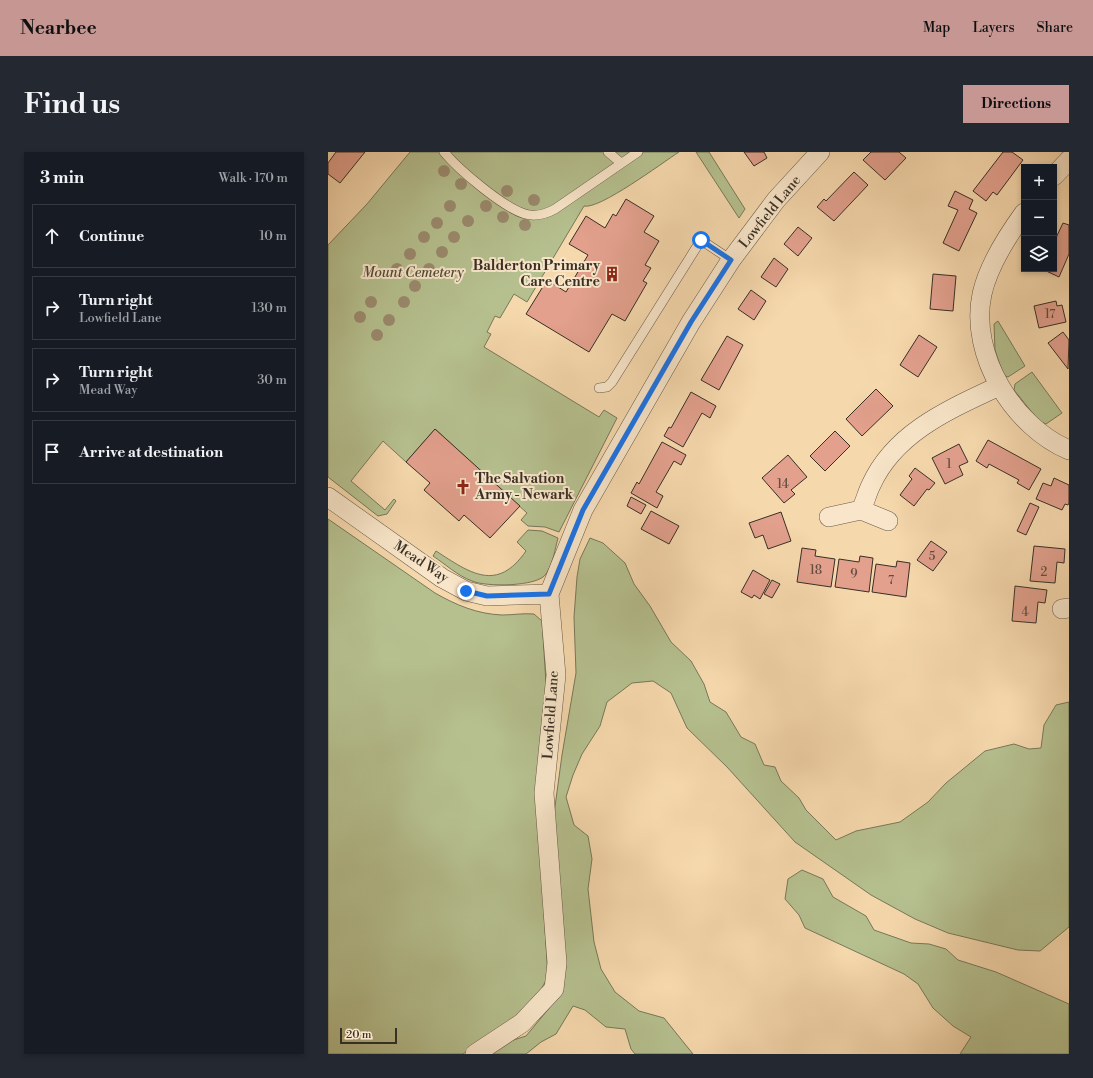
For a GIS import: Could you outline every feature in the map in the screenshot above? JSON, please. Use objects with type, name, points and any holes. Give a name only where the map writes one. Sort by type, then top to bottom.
[{"type":"street","name":"Lowfield Lane","points":[[474,1054],[522,1023],[554,989],[557,963],[544,794],[556,675],[549,594],[570,539],[586,505],[691,322],[731,260],[776,200],[820,152]]},
{"type":"street","points":[[1057,173],[1069,160]]},
{"type":"street","points":[[1021,218],[996,259],[982,294],[980,325],[984,348],[999,386],[1019,415],[1056,445],[1069,450]]},
{"type":"street","points":[[862,510],[871,484],[882,465],[918,428],[940,414],[999,386]]},
{"type":"street","name":"Mead Way","points":[[328,497],[442,578],[466,591],[487,596],[549,594]]},
{"type":"street","points":[[829,517],[862,510],[888,521]]},
{"type":"lane","points":[[444,152],[454,163],[511,208],[527,215],[541,215],[555,209],[638,152]]},
{"type":"lane","points":[[608,152],[621,163]]},
{"type":"lane","points":[[599,388],[607,387],[612,382],[701,240],[731,260]]},
{"type":"green space","name":"Mount Cemetery","points":[[410,152],[679,152],[616,194],[603,201],[584,206],[527,302],[514,294],[500,318],[495,316],[487,332],[491,334],[484,347],[599,417],[604,410],[617,418],[559,532],[545,527],[528,526],[521,520],[527,513],[435,429],[406,462],[383,441],[351,481],[385,510],[394,499],[396,501],[387,514],[378,516],[328,477],[328,245],[367,204]]},
{"type":"green space","points":[[696,152],[709,152],[745,209],[739,218]]},
{"type":"green space","points":[[998,321],[1025,366],[1008,377],[1003,375],[995,350],[994,324]]},
{"type":"green space","points":[[1032,372],[1062,413],[1046,424],[1039,421],[1014,390],[1015,384]]},
{"type":"green space","points":[[328,519],[435,593],[451,601],[484,613],[502,615],[534,614],[542,621],[547,699],[537,799],[548,977],[536,998],[509,1023],[463,1054],[328,1054]]},
{"type":"green space","points":[[528,530],[542,531],[558,538],[552,561],[546,574],[533,581],[511,585],[479,583],[462,576],[433,556],[436,551],[472,572],[483,575],[494,575],[504,572],[515,564],[526,551],[517,542]]},
{"type":"green space","points":[[590,538],[603,543],[625,563],[634,584],[650,606],[671,642],[691,661],[704,684],[710,702],[726,712],[741,737],[755,744],[764,765],[775,767],[781,781],[799,798],[806,810],[836,840],[856,831],[900,822],[928,802],[946,783],[985,751],[1014,744],[1029,749],[1041,748],[1044,725],[1056,705],[1069,702],[1069,927],[1040,951],[1018,950],[948,933],[915,919],[871,895],[795,842],[727,767],[687,728],[671,693],[653,681],[632,683],[607,702],[600,726],[582,754],[566,797],[574,825],[588,836],[592,859],[588,889],[594,942],[601,969],[615,992],[639,1011],[664,1018],[693,1054],[635,1054],[631,1049],[625,1029],[606,1027],[585,1010],[573,1006],[556,1034],[541,1042],[526,1054],[490,1054],[507,1042],[526,1036],[561,994],[554,814],[576,673],[574,617],[577,577],[580,559]]},
{"type":"green space","points":[[802,870],[823,879],[833,897],[866,916],[874,930],[911,943],[929,944],[946,949],[958,960],[996,972],[1069,1004],[1069,1054],[960,1054],[971,1037],[953,1026],[933,1008],[918,984],[904,974],[805,928],[799,915],[785,899],[788,879]]},
{"type":"building","points":[[336,152],[365,152],[340,183],[328,174],[328,163]]},
{"type":"building","points":[[744,152],[764,152],[767,158],[754,166]]},
{"type":"building","points":[[871,152],[899,152],[906,158],[885,180],[863,160]]},
{"type":"building","points":[[1003,152],[1012,152],[1023,160],[997,195],[993,192],[986,201],[973,191]]},
{"type":"building","points":[[854,172],[868,185],[834,221],[817,207],[824,199],[826,201]]},
{"type":"building","points":[[955,191],[973,200],[969,209],[977,213],[959,251],[943,243],[958,210],[948,206]]},
{"type":"building","name":"Balderton Primary Care Centre","points":[[626,199],[654,216],[644,232],[659,241],[645,265],[651,268],[643,281],[647,283],[625,321],[612,314],[589,352],[526,314],[547,280],[566,292],[588,255],[569,244],[586,216],[605,228],[613,214],[616,216]]},
{"type":"building","points":[[1063,223],[1069,225],[1069,254],[1059,277],[1048,272],[1057,272],[1057,236]]},
{"type":"building","points":[[798,227],[812,238],[798,256],[784,244]]},
{"type":"building","points":[[774,258],[788,269],[776,287],[761,277]]},
{"type":"building","points":[[933,274],[956,276],[953,311],[930,309]]},
{"type":"building","points":[[751,290],[766,301],[754,320],[738,309]]},
{"type":"building","points":[[1056,301],[1057,306],[1062,305],[1066,322],[1039,328],[1034,306]]},
{"type":"building","points":[[1063,332],[1069,340],[1068,369],[1048,343]]},
{"type":"building","points":[[919,335],[937,347],[918,377],[900,365]]},
{"type":"building","points":[[727,336],[743,345],[719,390],[701,380]]},
{"type":"building","points":[[876,389],[893,406],[862,436],[846,419]]},
{"type":"building","points":[[691,392],[716,406],[710,418],[702,413],[683,447],[664,436],[669,427],[671,428]]},
{"type":"building","name":"The Salvation Army - Newark","points":[[435,429],[520,506],[490,538],[464,515],[459,521],[424,490],[430,483],[406,462]]},
{"type":"building","points":[[835,431],[850,446],[825,471],[810,456]]},
{"type":"building","points":[[988,440],[1041,469],[1029,490],[1017,483],[1019,480],[989,464],[987,468],[976,461]]},
{"type":"building","points":[[662,442],[686,455],[681,465],[674,461],[656,492],[663,496],[657,508],[631,493],[637,482],[639,484]]},
{"type":"building","points":[[959,444],[968,462],[959,466],[963,475],[945,484],[932,458]]},
{"type":"building","points":[[788,455],[807,477],[791,490],[795,494],[784,503],[762,478]]},
{"type":"building","points":[[915,468],[935,483],[929,490],[927,489],[914,506],[900,495],[912,479],[909,476]]},
{"type":"building","points":[[1054,478],[1069,485],[1069,503],[1068,505],[1065,504],[1062,510],[1036,499],[1043,483],[1051,486]]},
{"type":"building","points":[[631,497],[646,505],[641,514],[627,506]]},
{"type":"building","points":[[1030,503],[1039,507],[1026,535],[1017,531]]},
{"type":"building","points":[[651,511],[679,526],[669,544],[641,529]]},
{"type":"building","points":[[781,512],[791,541],[768,549],[763,535],[755,538],[749,523]]},
{"type":"building","points":[[931,541],[947,552],[933,571],[917,560]]},
{"type":"building","points":[[1034,546],[1065,549],[1064,563],[1057,562],[1055,583],[1030,581]]},
{"type":"building","points":[[802,548],[816,550],[815,556],[835,559],[831,587],[797,582]]},
{"type":"building","points":[[860,556],[873,558],[869,592],[835,587],[839,559],[859,562]]},
{"type":"building","points":[[897,561],[910,563],[906,597],[872,592],[876,564],[896,567]]},
{"type":"building","points":[[753,570],[770,580],[760,599],[754,595],[752,598],[741,592]]},
{"type":"building","points":[[772,580],[780,584],[772,598],[764,594]]},
{"type":"building","points":[[1015,586],[1047,590],[1045,603],[1038,602],[1036,623],[1012,621]]},
{"type":"place","name":"Balderton Primary Care Centre","points":[[612,274]]},
{"type":"place","name":"The Salvation Army - Newark","points":[[463,487]]},
{"type":"route","points":[[466,591],[487,596],[549,594],[583,510],[691,322],[731,260],[701,240]]}]
